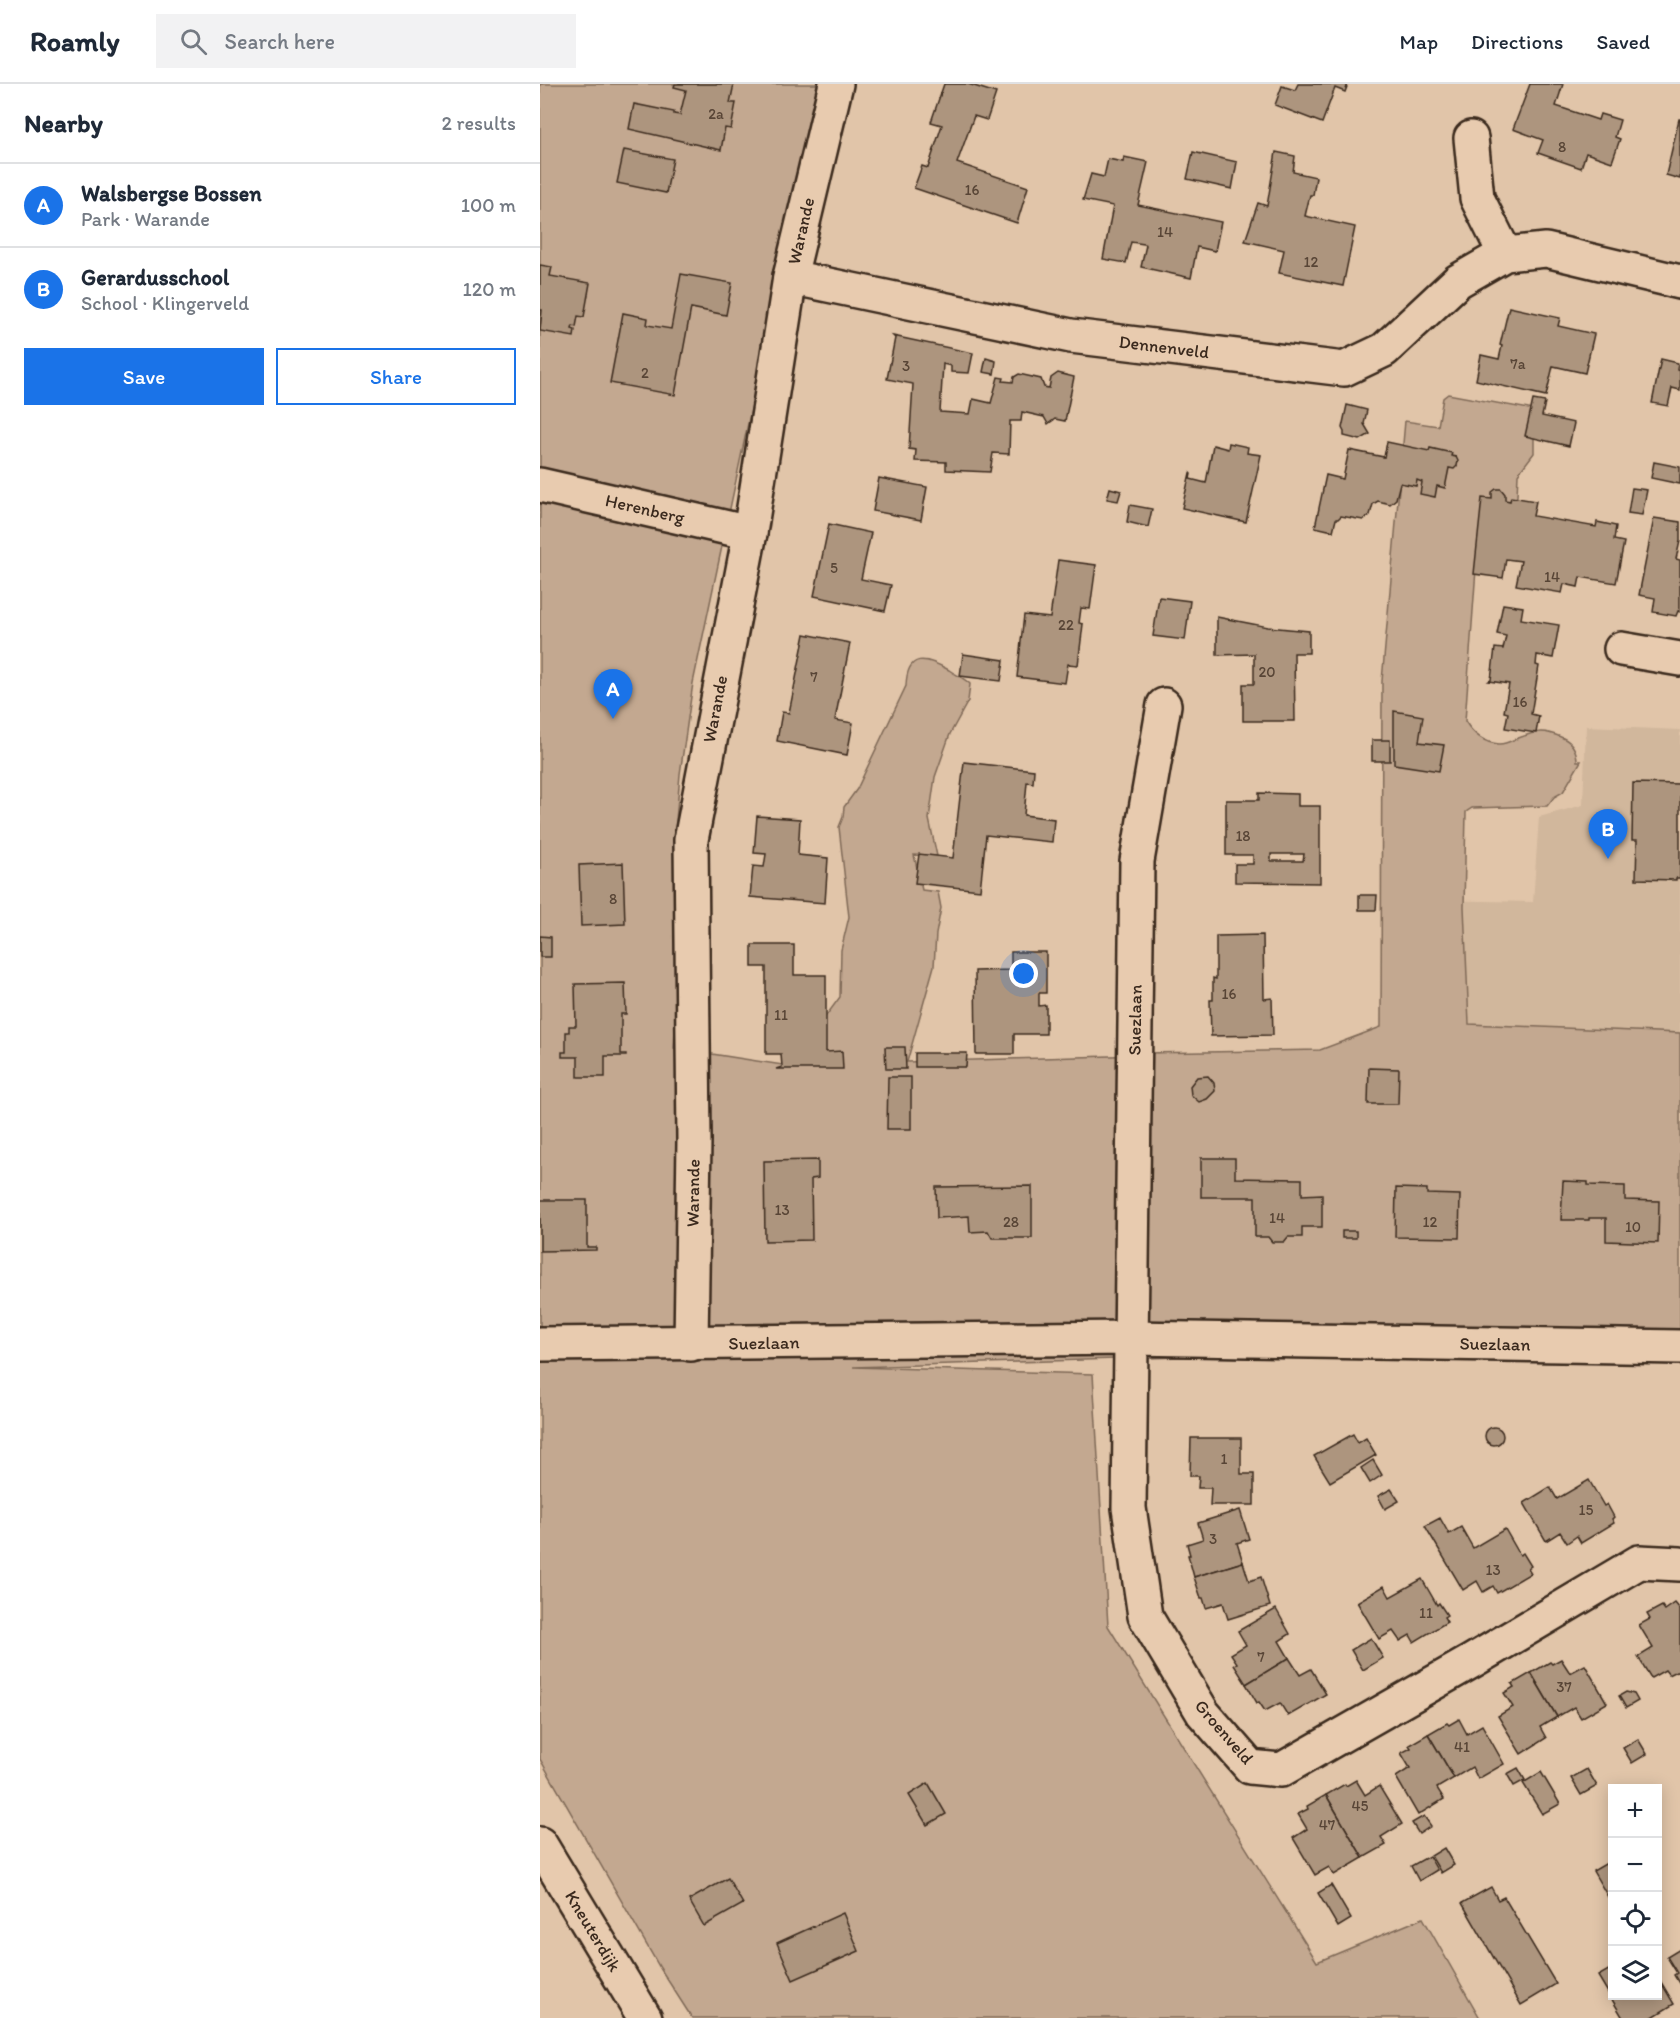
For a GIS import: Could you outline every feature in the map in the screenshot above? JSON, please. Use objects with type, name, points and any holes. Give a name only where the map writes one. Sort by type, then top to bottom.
[{"type":"street","name":"Warande","points":[[691,1344],[694,1140],[691,840],[750,533],[790,277],[836,84]]},
{"type":"street","points":[[1471,138],[1477,198],[1504,254]]},
{"type":"street","name":"Dennenveld","points":[[790,277],[1071,336],[1344,369],[1384,350],[1458,281],[1504,254],[1546,250],[1680,282]]},
{"type":"street","name":"Herenberg","points":[[540,484],[750,533]]},
{"type":"street","points":[[1621,649],[1680,659]]},
{"type":"street","name":"Suezlaan","points":[[1131,1338],[1137,861],[1164,705]]},
{"type":"street","name":"Suezlaan","points":[[540,1344],[1131,1338],[1680,1347]]},
{"type":"street","name":"Groenveld","points":[[1131,1338],[1129,1508],[1145,1616],[1203,1713],[1250,1767],[1281,1770],[1639,1562],[1680,1564]]},
{"type":"street","name":"Kneuterdijk","points":[[540,1844],[645,2018]]},
{"type":"shaded area","points":[[540,84],[820,84],[693,683],[680,774],[674,844],[684,854],[674,1048],[789,1066],[840,997],[841,950],[849,917],[839,827],[844,807],[857,789],[906,686],[910,667],[919,660],[933,662],[970,684],[968,701],[950,734],[935,777],[929,819],[937,856],[914,855],[922,890],[938,892],[941,908],[936,934],[934,966],[907,1062],[1144,1055],[1145,1053],[1320,1050],[1381,1027],[1382,681],[1405,421],[1438,426],[1443,398],[1448,394],[1534,410],[1534,453],[1518,474],[1517,496],[1476,569],[1465,721],[1479,737],[1499,744],[1538,732],[1555,735],[1571,744],[1577,761],[1581,761],[1563,792],[1554,797],[1547,806],[1472,808],[1466,812],[1464,907],[1469,1024],[1680,1033],[1680,1342],[853,1367],[1093,1374],[1108,1626],[1317,1962],[1423,1918],[1480,2018],[692,2018],[660,1968],[540,1759]]},
{"type":"shaded area","points":[[1586,726],[1680,730],[1680,1036],[1429,1033],[1433,900],[1533,902],[1539,817],[1583,805]]},
{"type":"building","points":[[675,84],[734,84],[730,103],[736,103],[731,129],[725,128],[721,150],[629,129],[634,104],[680,115],[686,90],[674,87]]},
{"type":"building","points":[[944,84],[968,84],[996,93],[987,120],[974,116],[957,163],[1028,187],[1017,223],[914,188],[922,166],[928,168],[942,125],[931,122]]},
{"type":"building","points":[[1298,84],[1348,84],[1345,92],[1335,88],[1322,123],[1275,105],[1282,86],[1295,90]]},
{"type":"building","points":[[1530,84],[1563,84],[1556,106],[1598,120],[1600,114],[1620,120],[1615,137],[1620,139],[1612,162],[1586,153],[1581,168],[1538,153],[1543,140],[1513,129]]},
{"type":"building","points":[[1680,119],[1680,179],[1666,175]]},
{"type":"building","points":[[624,150],[673,159],[666,193],[617,183]]},
{"type":"building","points":[[1193,152],[1237,162],[1232,189],[1187,179]]},
{"type":"building","points":[[1276,152],[1295,156],[1293,172],[1316,177],[1313,195],[1310,195],[1305,216],[1355,227],[1343,286],[1279,273],[1284,250],[1245,241],[1258,203],[1267,206]]},
{"type":"building","points":[[1124,157],[1148,162],[1138,205],[1221,222],[1215,251],[1197,247],[1191,278],[1141,267],[1146,245],[1144,244],[1131,242],[1126,263],[1103,259],[1113,206],[1083,200],[1091,174],[1104,177],[1108,159],[1123,162]]},
{"type":"building","points":[[540,265],[552,267],[550,276],[590,283],[584,317],[578,316],[576,327],[573,326],[572,329],[575,330],[574,337],[540,331],[542,310],[540,310]]},
{"type":"building","points":[[681,274],[732,283],[726,315],[691,308],[675,395],[610,383],[623,313],[648,318],[647,325],[671,329]]},
{"type":"building","points":[[1509,307],[1560,318],[1558,326],[1594,334],[1585,373],[1553,366],[1546,396],[1476,380],[1481,355],[1499,359]]},
{"type":"building","points":[[893,336],[973,353],[969,373],[951,372],[951,366],[943,364],[940,412],[970,414],[973,399],[991,403],[998,377],[1004,378],[1003,381],[1013,382],[1014,377],[1019,374],[1041,379],[1044,387],[1049,388],[1051,378],[1058,373],[1074,377],[1065,421],[1055,419],[1048,424],[1044,417],[1022,412],[1021,421],[1010,421],[1009,454],[993,453],[990,472],[946,470],[946,462],[915,461],[916,450],[909,449],[913,384],[887,379],[895,338]]},
{"type":"building","points":[[986,358],[996,361],[994,374],[983,372]]},
{"type":"building","points":[[1661,359],[1678,363],[1677,369],[1680,370],[1680,390],[1672,388],[1668,406],[1652,403]]},
{"type":"building","points":[[1533,400],[1545,402],[1542,416],[1574,423],[1569,446],[1525,436]]},
{"type":"building","points":[[1347,405],[1367,410],[1364,424],[1370,434],[1360,440],[1344,436],[1342,428]]},
{"type":"building","points":[[1387,442],[1429,451],[1430,448],[1452,453],[1451,456],[1456,457],[1458,461],[1457,466],[1454,469],[1449,468],[1445,488],[1437,486],[1435,497],[1420,494],[1422,482],[1417,480],[1416,486],[1400,483],[1396,499],[1390,504],[1378,501],[1373,504],[1370,515],[1363,520],[1341,516],[1336,519],[1333,531],[1315,527],[1326,475],[1343,479],[1349,450],[1384,457]]},
{"type":"building","points":[[1229,443],[1248,447],[1247,453],[1261,455],[1246,522],[1182,508],[1190,473],[1190,479],[1206,483],[1213,445],[1228,449]]},
{"type":"building","points":[[1654,462],[1680,467],[1680,484],[1651,478]]},
{"type":"building","points":[[879,478],[927,487],[921,520],[873,511]]},
{"type":"building","points":[[1110,488],[1121,491],[1118,501],[1107,499]]},
{"type":"building","points":[[1632,488],[1647,490],[1642,515],[1628,513]]},
{"type":"building","points":[[1501,489],[1505,494],[1505,500],[1510,501],[1511,497],[1536,501],[1533,516],[1596,527],[1597,522],[1616,526],[1614,540],[1624,542],[1616,583],[1580,577],[1578,587],[1564,584],[1562,593],[1516,585],[1521,561],[1506,559],[1503,578],[1474,574],[1482,498],[1492,499],[1492,492]]},
{"type":"building","points":[[1130,505],[1152,509],[1148,527],[1127,522]]},
{"type":"building","points":[[1654,518],[1680,522],[1680,541],[1676,559],[1680,560],[1680,612],[1678,611],[1676,616],[1653,612],[1655,598],[1639,595]]},
{"type":"building","points":[[829,524],[871,533],[861,579],[891,585],[885,611],[814,596]]},
{"type":"building","points":[[1058,560],[1096,565],[1090,609],[1081,608],[1079,623],[1083,624],[1078,665],[1068,664],[1065,683],[1017,677],[1024,615],[1050,618]]},
{"type":"building","points":[[1159,597],[1190,601],[1185,640],[1153,636]]},
{"type":"building","points":[[1503,604],[1523,607],[1521,619],[1559,625],[1553,658],[1537,655],[1536,665],[1539,666],[1531,714],[1539,716],[1536,733],[1505,728],[1508,713],[1504,712],[1509,684],[1489,681],[1495,648],[1503,649],[1506,636],[1497,634]]},
{"type":"building","points":[[1217,617],[1268,627],[1309,631],[1309,653],[1294,653],[1295,721],[1243,721],[1243,684],[1254,684],[1254,654],[1217,655]]},
{"type":"building","points":[[805,634],[850,643],[835,720],[853,723],[847,755],[777,741],[782,712],[789,713]]},
{"type":"building","points":[[963,654],[1004,660],[1001,681],[960,676]]},
{"type":"building","points":[[1394,711],[1423,716],[1419,742],[1444,745],[1439,771],[1394,764]]},
{"type":"building","points":[[1372,740],[1390,740],[1390,761],[1372,761]]},
{"type":"building","points":[[964,762],[1034,770],[1033,783],[1027,782],[1024,815],[1054,819],[1052,842],[986,835],[980,890],[915,883],[919,854],[953,858]]},
{"type":"building","points":[[1633,783],[1680,784],[1680,878],[1676,880],[1636,879],[1637,840],[1632,840]]},
{"type":"building","points":[[1259,793],[1298,794],[1298,806],[1320,806],[1320,883],[1235,882],[1235,864],[1253,864],[1253,855],[1226,855],[1226,800],[1259,800]],"holes":[[[1271,854],[1304,854],[1303,861],[1271,861]]]},
{"type":"building","points":[[757,816],[800,819],[798,855],[828,858],[825,903],[750,897],[753,866],[764,867],[766,854],[754,853]]},
{"type":"building","points":[[623,863],[625,924],[581,926],[579,865]]},
{"type":"building","points":[[1359,895],[1377,895],[1376,910],[1359,910]]},
{"type":"building","points":[[1263,935],[1264,999],[1272,998],[1273,1035],[1211,1036],[1210,1000],[1213,1000],[1213,978],[1216,979],[1216,936]]},
{"type":"building","points":[[540,936],[551,937],[551,957],[540,957]]},
{"type":"building","points":[[752,945],[794,945],[794,975],[826,975],[826,1052],[842,1051],[843,1069],[776,1069],[782,1067],[781,1054],[766,1054],[766,967],[752,967]]},
{"type":"building","points":[[1011,952],[1046,952],[1046,993],[1039,993],[1039,1006],[1046,1005],[1046,1034],[1014,1034],[1014,1054],[976,1054],[975,971],[1011,970]]},
{"type":"building","points":[[625,983],[626,1014],[621,1014],[621,1054],[626,1054],[626,1056],[605,1056],[605,1077],[578,1077],[578,1057],[562,1057],[562,1052],[566,1052],[566,1032],[569,1032],[569,1026],[576,1026],[575,984]]},
{"type":"building","points":[[885,1047],[905,1047],[906,1069],[886,1069]]},
{"type":"building","points":[[915,1053],[967,1053],[966,1067],[915,1067]]},
{"type":"building","points":[[1369,1068],[1399,1069],[1398,1104],[1368,1104]]},
{"type":"building","points":[[1208,1076],[1214,1083],[1215,1091],[1207,1099],[1199,1102],[1191,1095],[1190,1086],[1197,1077]]},
{"type":"building","points":[[888,1077],[911,1077],[911,1129],[887,1129]]},
{"type":"building","points":[[1201,1158],[1235,1158],[1235,1178],[1302,1179],[1302,1195],[1322,1194],[1322,1227],[1302,1227],[1302,1237],[1288,1237],[1284,1242],[1272,1242],[1268,1237],[1255,1237],[1255,1197],[1201,1197]]},
{"type":"building","points":[[818,1160],[818,1178],[811,1179],[812,1240],[765,1241],[764,1161]]},
{"type":"building","points":[[1563,1181],[1588,1182],[1588,1185],[1625,1186],[1625,1200],[1659,1201],[1658,1243],[1606,1241],[1606,1218],[1561,1220]]},
{"type":"building","points":[[1032,1186],[1032,1238],[992,1238],[988,1231],[970,1232],[969,1216],[937,1218],[936,1187]]},
{"type":"building","points":[[1396,1188],[1427,1189],[1427,1194],[1460,1195],[1459,1238],[1395,1237]]},
{"type":"building","points":[[540,1200],[587,1200],[587,1247],[596,1247],[596,1250],[540,1251]]},
{"type":"building","points":[[1342,1231],[1356,1231],[1356,1238],[1342,1238]]},
{"type":"building","points":[[1490,1427],[1498,1427],[1503,1432],[1501,1443],[1490,1445],[1485,1440],[1485,1432]]},
{"type":"building","points":[[1353,1434],[1358,1443],[1366,1438],[1376,1455],[1330,1482],[1314,1456]]},
{"type":"building","points":[[1191,1438],[1241,1438],[1241,1474],[1254,1474],[1254,1505],[1210,1505],[1211,1488],[1198,1488],[1199,1476],[1190,1476]]},
{"type":"building","points":[[1373,1460],[1382,1475],[1370,1483],[1361,1468]]},
{"type":"building","points":[[1589,1480],[1604,1506],[1607,1504],[1614,1517],[1612,1519],[1614,1523],[1581,1543],[1577,1536],[1567,1543],[1560,1532],[1546,1541],[1524,1503],[1550,1487],[1557,1499]]},
{"type":"building","points":[[1391,1489],[1399,1501],[1385,1509],[1378,1496]]},
{"type":"building","points":[[1240,1510],[1249,1539],[1237,1543],[1243,1562],[1194,1577],[1187,1544],[1203,1539],[1198,1523]]},
{"type":"building","points":[[1440,1518],[1449,1534],[1461,1527],[1473,1548],[1505,1529],[1520,1555],[1523,1553],[1531,1566],[1528,1568],[1531,1573],[1497,1593],[1493,1586],[1483,1592],[1477,1581],[1463,1590],[1425,1526]]},
{"type":"building","points":[[1243,1562],[1249,1581],[1261,1577],[1270,1606],[1228,1619],[1223,1603],[1206,1608],[1194,1577]]},
{"type":"building","points":[[1422,1579],[1437,1605],[1439,1603],[1447,1615],[1444,1617],[1447,1622],[1414,1642],[1410,1635],[1400,1641],[1393,1631],[1379,1639],[1357,1602],[1384,1586],[1390,1597]]},
{"type":"building","points":[[1675,1603],[1680,1609],[1680,1672],[1679,1670],[1669,1675],[1665,1670],[1651,1678],[1638,1657],[1653,1648],[1639,1625],[1650,1619],[1647,1614],[1662,1606],[1665,1610]]},
{"type":"building","points":[[1276,1609],[1290,1634],[1279,1641],[1289,1658],[1246,1684],[1234,1665],[1237,1663],[1231,1654],[1246,1645],[1238,1631]]},
{"type":"building","points":[[1371,1638],[1383,1658],[1363,1670],[1351,1650]]},
{"type":"building","points":[[1289,1658],[1300,1675],[1311,1669],[1326,1694],[1288,1716],[1280,1703],[1265,1711],[1259,1702],[1257,1703],[1246,1684]]},
{"type":"building","points":[[1561,1659],[1570,1673],[1585,1665],[1607,1703],[1581,1718],[1574,1707],[1557,1717],[1531,1673],[1550,1662],[1552,1664]]},
{"type":"building","points":[[1531,1673],[1557,1717],[1540,1727],[1546,1738],[1521,1754],[1498,1716],[1513,1707],[1504,1693],[1514,1687],[1512,1684]]},
{"type":"building","points":[[1626,1692],[1634,1694],[1638,1701],[1626,1708],[1619,1696]]},
{"type":"building","points":[[1459,1719],[1467,1734],[1482,1725],[1504,1764],[1478,1779],[1472,1767],[1454,1778],[1428,1734]]},
{"type":"building","points":[[1428,1734],[1454,1778],[1437,1788],[1444,1799],[1418,1815],[1396,1777],[1410,1768],[1401,1753],[1411,1748],[1409,1745]]},
{"type":"building","points":[[1638,1739],[1647,1754],[1632,1763],[1623,1748]]},
{"type":"building","points":[[1518,1768],[1525,1780],[1514,1786],[1507,1774]]},
{"type":"building","points":[[1587,1769],[1597,1786],[1581,1795],[1571,1778]]},
{"type":"building","points":[[1541,1772],[1560,1804],[1542,1814],[1523,1783]]},
{"type":"building","points":[[1356,1780],[1365,1795],[1379,1786],[1402,1824],[1381,1837],[1386,1845],[1363,1858],[1326,1795]]},
{"type":"building","points":[[928,1783],[946,1814],[927,1825],[909,1795]]},
{"type":"building","points":[[1326,1795],[1363,1858],[1334,1875],[1329,1867],[1315,1875],[1293,1838],[1307,1829],[1298,1814]]},
{"type":"building","points":[[1424,1816],[1431,1826],[1419,1834],[1412,1823]]},
{"type":"building","points":[[1444,1848],[1454,1865],[1441,1873],[1431,1856]]},
{"type":"building","points":[[1429,1856],[1437,1870],[1419,1881],[1411,1866]]},
{"type":"building","points":[[1608,1862],[1608,1897],[1593,1871]]},
{"type":"building","points":[[728,1878],[743,1904],[704,1926],[689,1900]]},
{"type":"building","points":[[1331,1885],[1351,1919],[1338,1927],[1318,1893]]},
{"type":"building","points":[[1491,1887],[1498,1900],[1504,1897],[1556,1984],[1521,2005],[1462,1903]]},
{"type":"building","points":[[843,1913],[859,1951],[793,1980],[777,1943]]},
{"type":"building","points":[[1680,1949],[1680,1985],[1674,1975],[1677,1973],[1667,1957]]},
{"type":"building","points":[[1608,1970],[1608,1993],[1598,1976]]},
{"type":"building","points":[[1662,1984],[1674,2004],[1651,2018],[1623,2018],[1612,2000],[1662,2000]]},
{"type":"place","name":"Walsbergse Bossen","points":[[613,719]]},
{"type":"place","name":"Gerardusschool","points":[[1608,859]]}]
